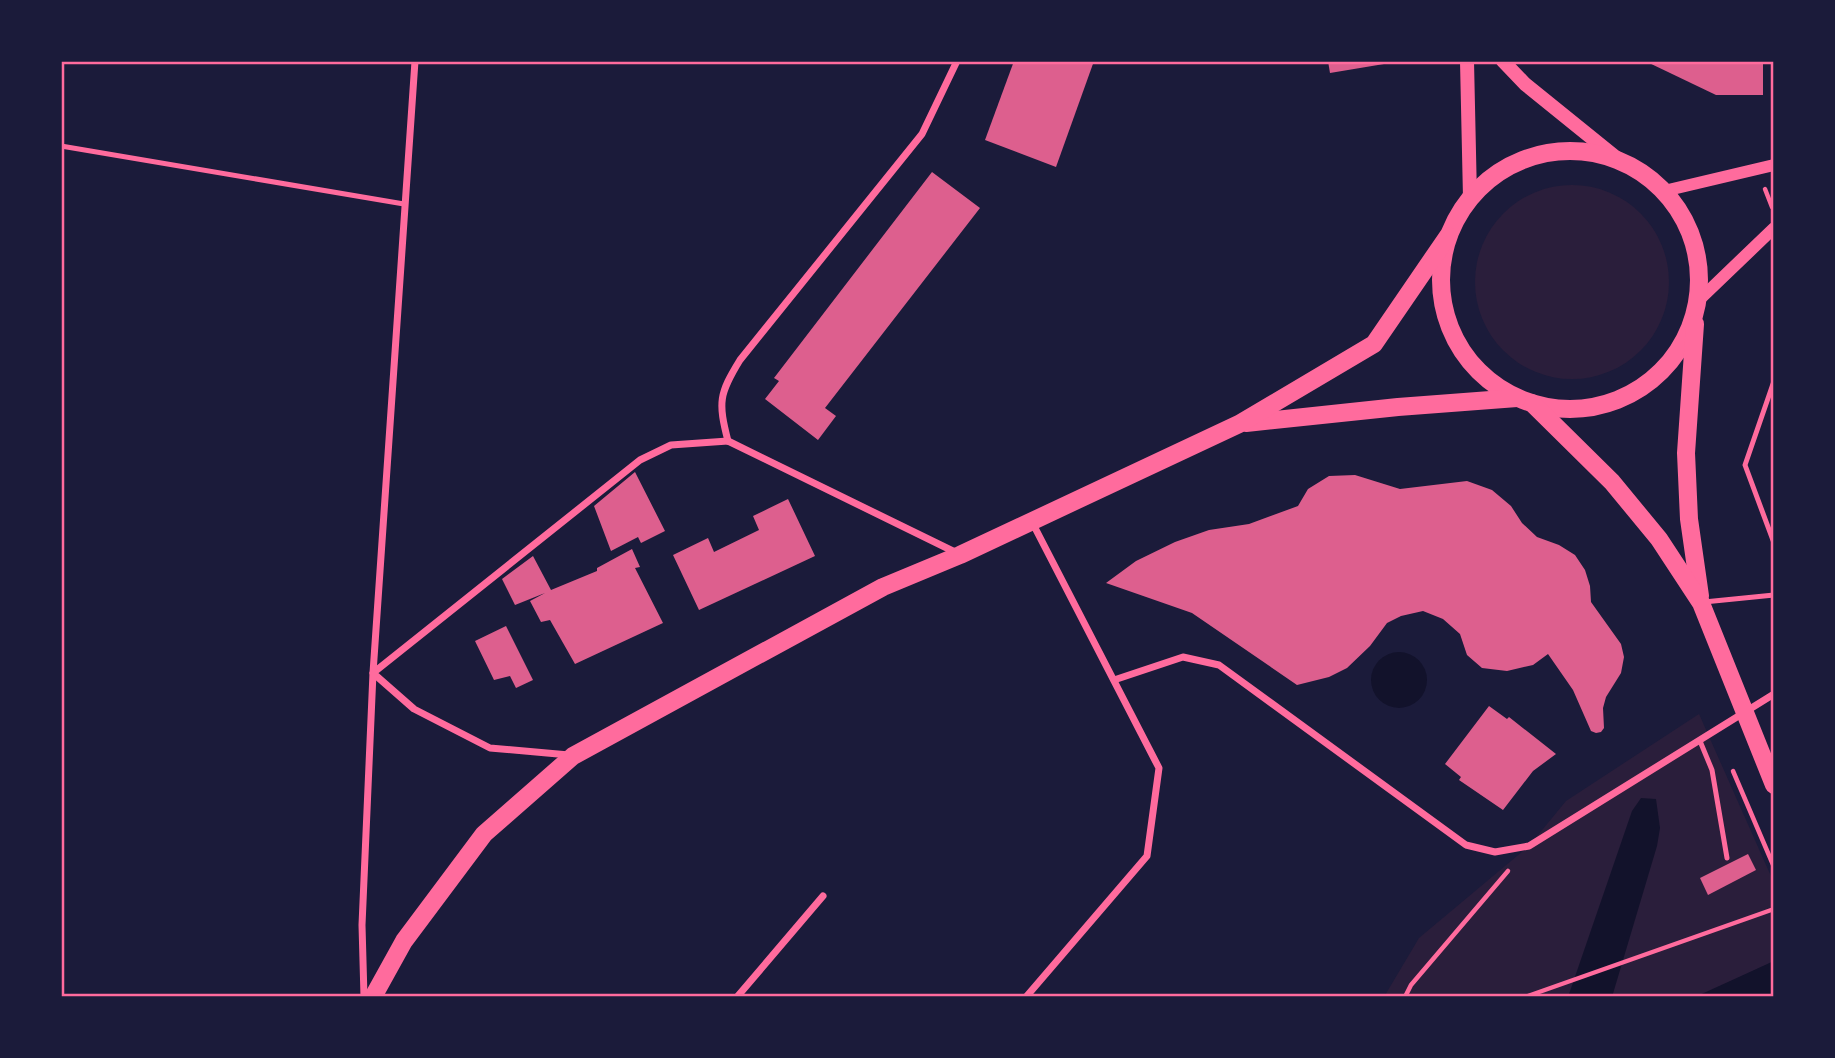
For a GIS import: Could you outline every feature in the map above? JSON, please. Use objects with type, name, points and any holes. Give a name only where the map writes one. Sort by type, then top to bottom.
[{"type":"main road","points":[[1467,61],[1469,198]]},
{"type":"main road","points":[[1503,61],[1525,84],[1619,160],[1643,173],[1664,191],[1686,223],[1698,261],[1686,453],[1689,519],[1701,603]]},
{"type":"main road","points":[[373,997],[404,941],[484,834],[573,756],[883,587],[960,555],[1239,424],[1374,344],[1448,236],[1469,198],[1500,171],[1538,155],[1579,151],[1619,160]]},
{"type":"main road","points":[[1448,236],[1440,273],[1444,312],[1459,348],[1485,377],[1525,400],[1612,482],[1659,539],[1701,603],[1774,785]]},
{"type":"main road","points":[[1239,424],[1398,407],[1525,400],[1573,409],[1614,401],[1651,381],[1679,350],[1697,306]]},
{"type":"street","points":[[364,997],[362,925],[373,673],[415,61]]},
{"type":"street","points":[[729,441],[721,415],[723,387],[740,360],[922,134],[957,61]]},
{"type":"street","points":[[1664,191],[1774,165]]},
{"type":"street","points":[[1697,306],[1774,228]]},
{"type":"street","points":[[373,673],[640,460],[671,445],[729,441],[960,555]]},
{"type":"street","points":[[1026,997],[1147,856],[1159,768],[1032,521]]},
{"type":"street","points":[[1114,680],[1183,657],[1219,665],[1466,845],[1495,852],[1529,846],[1774,694]]},
{"type":"street","points":[[373,673],[414,709],[490,748],[573,756]]},
{"type":"street","points":[[737,997],[823,896]]},
{"type":"lane","points":[[61,146],[404,204]]},
{"type":"lane","points":[[1774,381],[1745,465],[1774,543]]},
{"type":"lane","points":[[1701,603],[1774,595]]},
{"type":"lane","points":[[1700,741],[1712,770],[1727,858]]},
{"type":"path","points":[[1716,731],[1774,867]]},
{"type":"path","points":[[1405,997],[1412,985],[1529,846]]},
{"type":"path","points":[[1525,997],[1774,909]]},
{"type":"shaded area","points":[[1572,185],[1609,193],[1640,214],[1661,245],[1669,282],[1661,319],[1640,350],[1609,371],[1572,379],[1535,371],[1504,350],[1483,319],[1475,282],[1483,245],[1504,214],[1535,193]]},
{"type":"shaded area","points":[[1393,652],[1405,652],[1415,656],[1423,664],[1427,680],[1423,696],[1415,704],[1405,708],[1393,708],[1383,704],[1375,696],[1371,686],[1371,674],[1375,664],[1383,656]]},
{"type":"shaded area","points":[[1699,714],[1774,883],[1774,961],[1698,997],[1384,997],[1419,938],[1529,846],[1566,801]]},
{"type":"shaded area","points":[[1641,798],[1656,799],[1660,828],[1612,997],[1568,997],[1632,811]]},
{"type":"shaded area","points":[[1774,961],[1774,997],[1695,997]]},
{"type":"building","points":[[1014,61],[1094,61],[1056,167],[985,140]]},
{"type":"building","points":[[1328,61],[1390,61],[1390,63],[1330,73]]},
{"type":"building","points":[[1645,61],[1763,61],[1763,95],[1716,95]]},
{"type":"building","points":[[932,172],[980,208],[825,408],[836,416],[818,440],[765,399],[779,381],[774,378]]},
{"type":"building","points":[[635,472],[665,531],[641,543],[638,537],[611,551],[594,506]]},
{"type":"building","points":[[1355,475],[1400,489],[1467,481],[1492,490],[1511,506],[1522,523],[1537,537],[1559,545],[1575,555],[1585,570],[1591,602],[1621,644],[1624,657],[1621,673],[1606,697],[1603,708],[1604,728],[1601,732],[1591,731],[1573,690],[1548,654],[1533,665],[1507,671],[1482,668],[1467,655],[1460,634],[1443,619],[1423,611],[1401,616],[1387,623],[1370,646],[1347,668],[1329,677],[1297,685],[1192,613],[1106,583],[1136,561],[1175,542],[1209,530],[1249,524],[1298,506],[1308,489],[1329,476]]},
{"type":"building","points":[[788,499],[815,556],[699,610],[673,555],[708,538],[714,552],[759,530],[753,516]]},
{"type":"building","points":[[632,549],[640,567],[635,568],[663,623],[575,664],[550,620],[541,622],[530,601],[545,593],[515,605],[502,579],[533,556],[551,590],[597,571],[597,568]]},
{"type":"building","points":[[506,626],[533,680],[516,688],[510,676],[494,680],[475,641]]},
{"type":"building","points":[[1489,706],[1507,719],[1509,717],[1556,754],[1533,771],[1503,810],[1459,780],[1461,777],[1445,764]]},
{"type":"building","points":[[1748,854],[1756,870],[1708,895],[1700,878]]}]
